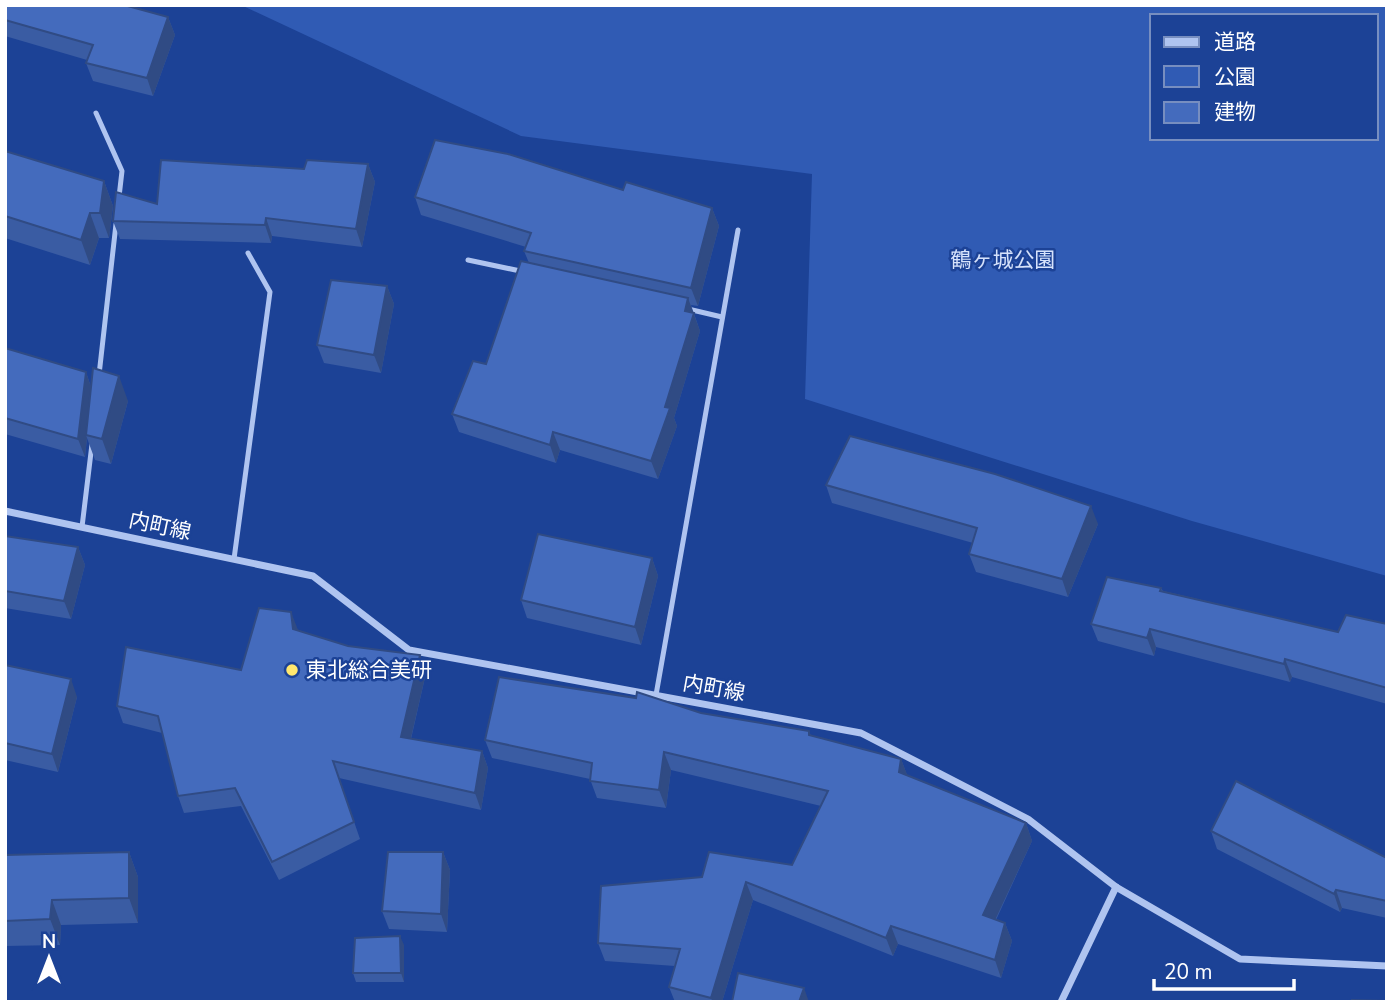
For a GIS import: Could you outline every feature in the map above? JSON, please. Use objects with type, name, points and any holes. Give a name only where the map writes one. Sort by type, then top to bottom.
[{"type":"street","name":"内町線","points":[[5,511],[313,576],[409,650],[861,733],[1028,819],[1116,887],[1240,959],[1387,966]]},
{"type":"street","points":[[1061,1002],[1116,887]]},
{"type":"lane","points":[[96,113],[122,171],[119,199]]},
{"type":"lane","points":[[99,377],[118,212]]},
{"type":"lane","points":[[656,695],[738,230]]},
{"type":"lane","points":[[234,559],[270,292],[248,253]]},
{"type":"lane","points":[[468,260],[535,275]]},
{"type":"lane","points":[[682,307],[722,317]]},
{"type":"lane","points":[[82,527],[93,432]]},
{"type":"green space","name":"鶴ヶ城公園","points":[[241,5],[1387,5],[1387,576],[1192,521],[805,399],[812,174],[521,136]]},
{"type":"building","points":[[5,5],[124,5],[168,17],[147,78],[86,63],[93,45],[5,20]]},
{"type":"building","points":[[435,140],[508,154],[623,190],[626,182],[712,208],[691,288],[524,251],[531,233],[415,197]]},
{"type":"building","points":[[5,151],[104,181],[100,213],[90,213],[81,240],[5,216]]},
{"type":"building","points":[[161,160],[304,169],[307,160],[368,164],[356,229],[266,218],[265,225],[113,221],[116,192],[157,204]]},
{"type":"building","points":[[521,261],[688,298],[685,311],[694,313],[665,407],[670,408],[651,461],[553,432],[550,445],[452,414],[473,361],[486,364]]},
{"type":"building","points":[[331,280],[387,286],[374,355],[317,345]]},
{"type":"building","points":[[5,348],[86,372],[78,439],[5,418]]},
{"type":"building","points":[[93,368],[119,376],[102,439],[86,435]]},
{"type":"building","points":[[850,436],[995,474],[1091,506],[1062,579],[969,554],[977,528],[826,485]]},
{"type":"building","points":[[538,534],[652,558],[635,627],[521,600]]},
{"type":"building","points":[[5,536],[78,547],[64,601],[5,591]]},
{"type":"building","points":[[1107,577],[1338,632],[1346,615],[1387,624],[1387,688],[1285,659],[1284,664],[1150,629],[1147,638],[1091,624]]},
{"type":"building","points":[[259,608],[291,612],[293,629],[348,646],[420,655],[401,737],[482,751],[475,793],[333,761],[354,822],[272,862],[235,788],[178,796],[158,716],[117,706],[126,647],[241,670]]},
{"type":"building","points":[[5,665],[71,679],[52,754],[5,743]]},
{"type":"building","points":[[499,677],[636,698],[637,692],[701,713],[809,731],[809,735],[901,759],[899,772],[1026,823],[983,915],[1005,923],[995,960],[891,926],[886,938],[746,882],[711,998],[669,987],[680,949],[598,943],[601,886],[702,877],[709,852],[792,865],[828,791],[664,752],[659,790],[590,781],[592,763],[485,740]]},
{"type":"building","points":[[1236,781],[1387,858],[1387,901],[1336,890],[1334,894],[1211,831]]},
{"type":"building","points":[[129,852],[129,898],[52,900],[50,919],[5,921],[5,855]]},
{"type":"building","points":[[388,852],[443,852],[441,914],[382,911]]},
{"type":"building","points":[[400,936],[401,973],[353,973],[355,938]]},
{"type":"building","points":[[738,973],[804,988],[799,1002],[732,1002]]},
{"type":"building","points":[[1387,1001],[1387,1002],[1352,1002]]},
{"type":"place","name":"東北総合美研","points":[[292,670]]}]
